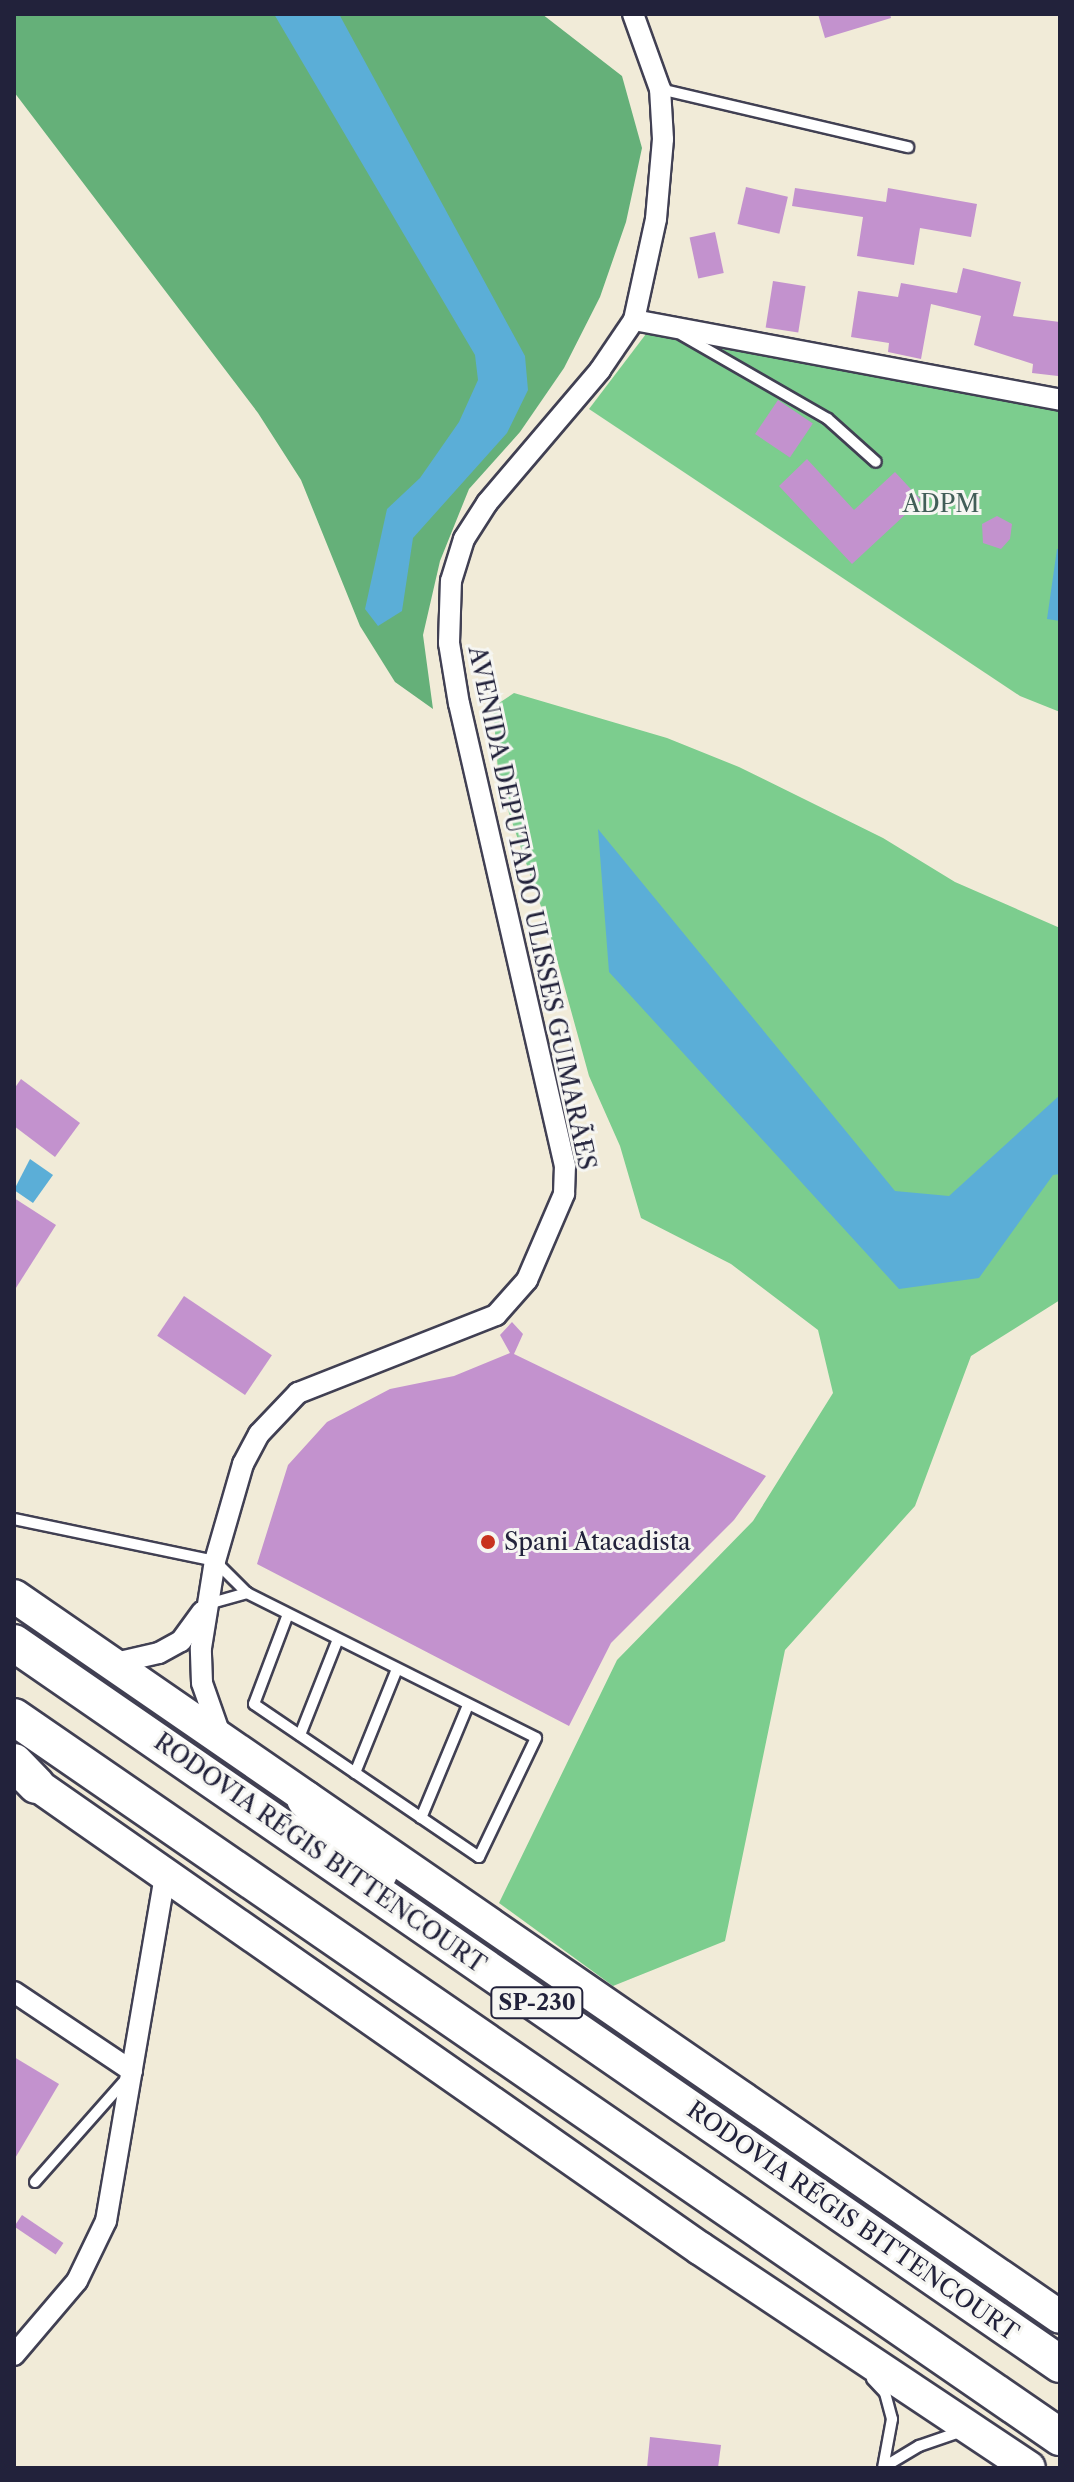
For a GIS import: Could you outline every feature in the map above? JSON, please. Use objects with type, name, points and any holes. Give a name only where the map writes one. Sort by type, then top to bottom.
[{"type":"highway","name":"RODOVIA RÉGIS BITTENCOURT","points":[[14,1643],[1060,2364]]},
{"type":"highway","name":"SP-230","points":[[14,1717],[1060,2437]]},
{"type":"highway","points":[[305,1799],[374,1870],[479,1963]]},
{"type":"main road","points":[[14,1596],[1060,2317]]},
{"type":"main road","points":[[21,1772],[813,2323],[1029,2468]]},
{"type":"street","name":"AVENIDA DEPUTADO ULISSES GUIMARÃES","points":[[223,1741],[202,1683],[207,1605],[215,1561],[243,1464],[277,1411],[298,1393],[496,1315],[527,1280],[558,1215],[565,1166],[459,704],[449,643],[451,581],[464,539],[487,503],[600,370],[634,320],[660,188],[660,89],[633,14]]},
{"type":"street","points":[[634,320],[1060,400]]},
{"type":"street","name":"AVENIDA DEPUTADO ULISSES GUIMARÃES","points":[[111,1664],[139,1661],[181,1641],[207,1605]]},
{"type":"street","points":[[14,2355],[77,2281],[98,2242],[112,2194],[165,1875]]},
{"type":"street","points":[[14,1992],[132,2071]]},
{"type":"lane","points":[[660,89],[908,147]]},
{"type":"lane","points":[[666,326],[828,419],[876,462]]},
{"type":"lane","points":[[14,1519],[215,1561],[247,1593],[536,1738],[479,1857],[254,1704],[288,1614]]},
{"type":"lane","points":[[207,1605],[247,1593]]},
{"type":"lane","points":[[300,1735],[338,1639]]},
{"type":"lane","points":[[355,1773],[397,1669]]},
{"type":"lane","points":[[421,1818],[468,1705]]},
{"type":"lane","points":[[35,2182],[132,2071]]},
{"type":"lane","points":[[813,2323],[885,2393],[892,2433],[883,2468]]},
{"type":"lane","points":[[883,2468],[919,2446],[971,2429]]},
{"type":"green space","points":[[14,14],[542,14],[622,76],[642,148],[626,222],[600,297],[564,368],[520,432],[469,489],[440,561],[423,635],[433,709],[395,682],[360,626],[301,480],[258,413],[14,92]]},
{"type":"green space","name":"ADPM","points":[[649,330],[1060,407],[1060,712],[1020,696],[589,409]]},
{"type":"green space","points":[[514,693],[667,738],[739,767],[883,838],[955,882],[1060,928],[1060,1300],[971,1356],[915,1506],[785,1650],[725,1941],[613,1986],[499,1903],[617,1660],[753,1521],[833,1393],[818,1330],[731,1264],[641,1218],[620,1146],[589,1076],[548,927],[499,784],[493,707]]},
{"type":"water","points":[[274,14],[339,14],[525,356],[528,390],[507,433],[413,538],[402,611],[378,626],[365,609],[387,509],[420,478],[459,422],[478,380],[475,355]]},
{"type":"water","points":[[1057,549],[1060,549],[1060,621],[1047,619]]},
{"type":"water","points":[[598,829],[895,1191],[949,1196],[1060,1095],[1060,1174],[1053,1175],[979,1278],[899,1289],[609,972]]},
{"type":"water","points":[[30,1159],[53,1175],[33,1203],[14,1190]]},
{"type":"building","points":[[818,14],[890,14],[891,18],[825,38]]},
{"type":"building","points":[[746,187],[788,197],[779,234],[737,224]]},
{"type":"building","points":[[795,188],[886,202],[888,188],[977,204],[971,237],[920,228],[914,265],[857,256],[863,217],[792,206]]},
{"type":"building","points":[[715,232],[724,273],[698,278],[690,237]]},
{"type":"building","points":[[963,268],[1021,282],[1013,316],[1060,322],[1058,376],[1032,373],[1033,364],[974,345],[981,316],[931,304],[921,359],[888,352],[889,343],[851,337],[858,291],[898,297],[901,283],[957,293]]},
{"type":"building","points":[[773,281],[806,286],[798,333],[766,327]]},
{"type":"building","points":[[778,400],[813,423],[790,457],[755,434]]},
{"type":"building","points":[[807,459],[854,510],[895,472],[921,500],[852,564],[779,486]]},
{"type":"building","points":[[997,516],[1012,524],[1010,539],[1001,549],[983,543],[982,524]]},
{"type":"building","points":[[21,1079],[80,1123],[55,1157],[14,1126],[14,1089]]},
{"type":"building","points":[[14,1198],[56,1225],[14,1291]]},
{"type":"building","points":[[184,1296],[272,1355],[245,1395],[157,1336]]},
{"type":"building","name":"Spani Atacadista","points":[[512,1322],[523,1334],[514,1354],[766,1476],[734,1520],[611,1643],[569,1726],[257,1564],[288,1465],[327,1422],[390,1389],[454,1376],[510,1353],[500,1335]]},
{"type":"building","points":[[14,2057],[59,2084],[14,2160]]},
{"type":"building","points":[[22,2215],[63,2243],[56,2255],[14,2227]]},
{"type":"building","points":[[650,2437],[721,2445],[718,2468],[647,2468]]},
{"type":"place","name":"Spani Atacadista","points":[[488,1542]]}]
